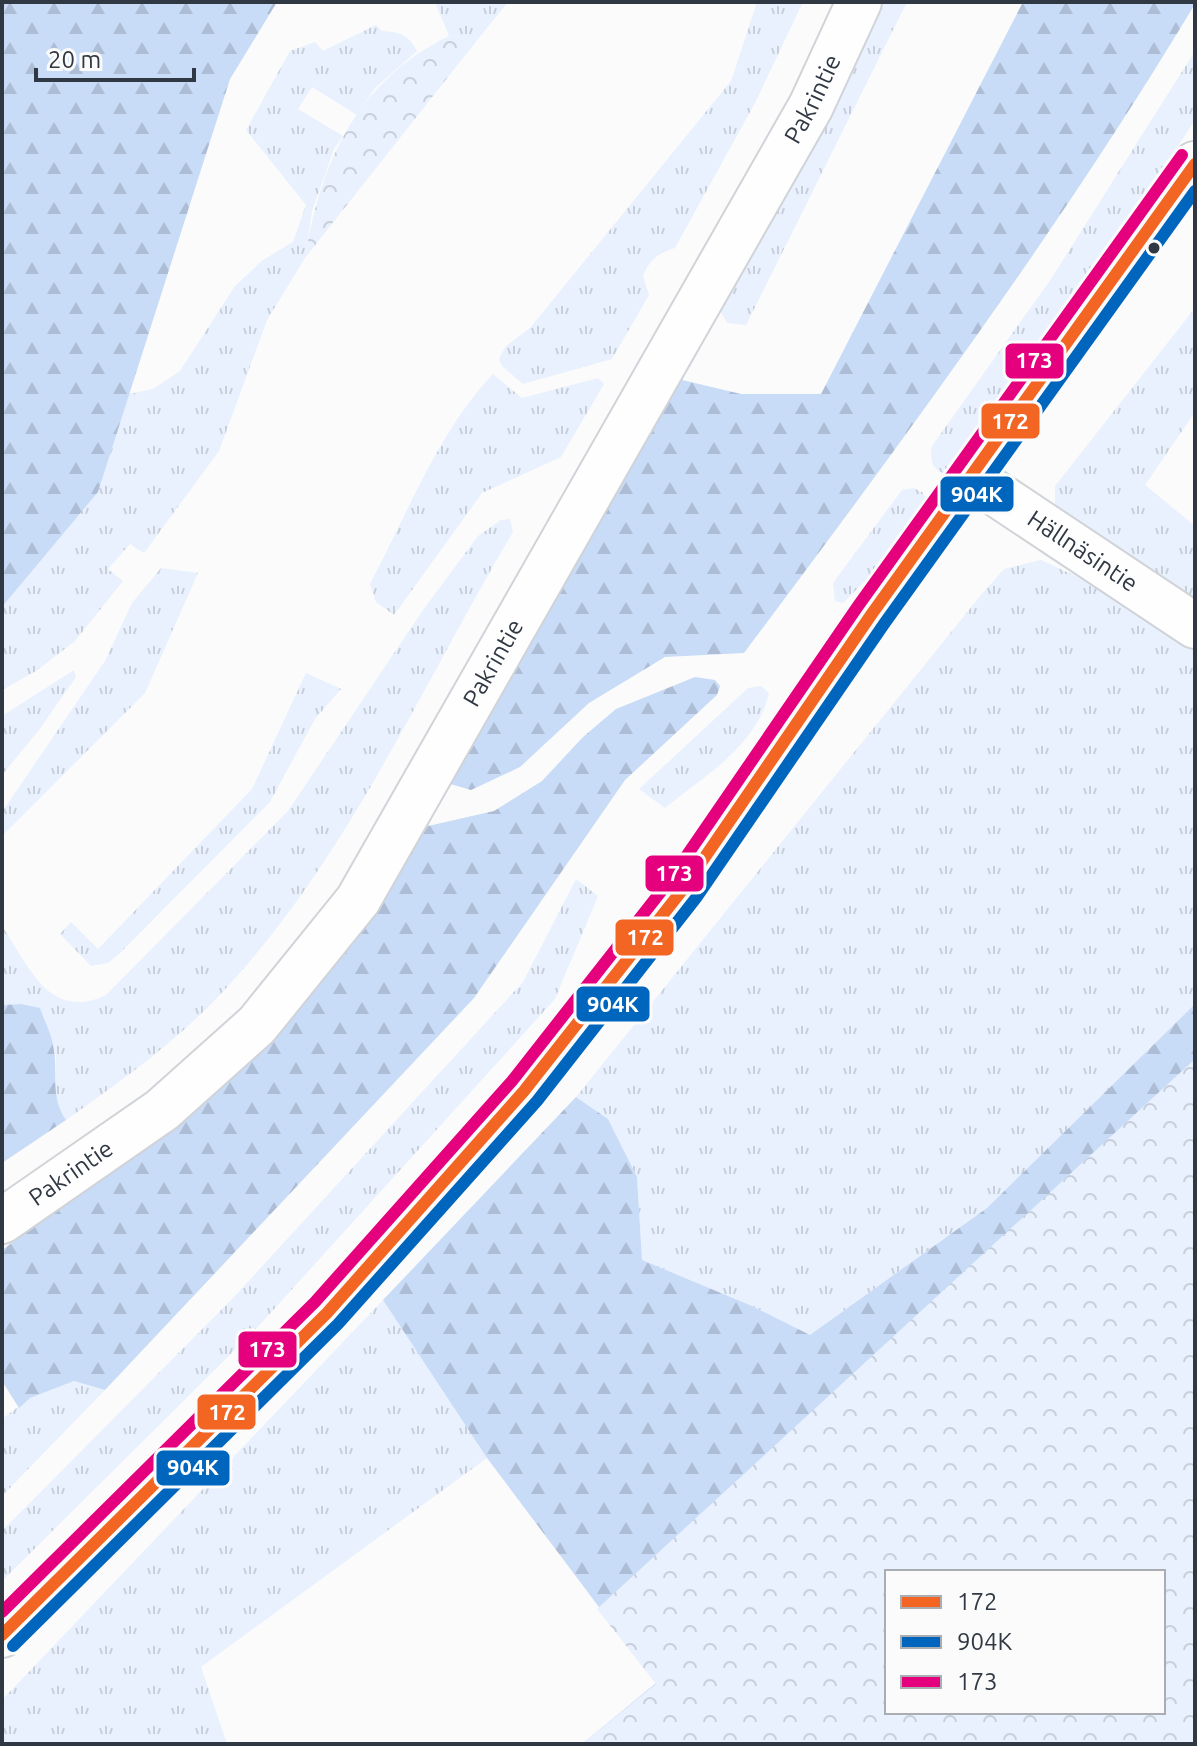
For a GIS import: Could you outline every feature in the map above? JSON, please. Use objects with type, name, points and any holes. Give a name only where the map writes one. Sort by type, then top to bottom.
[{"type":"main road","name":"Pakrintie","points":[[2,1221],[162,1110],[257,1025],[358,900],[811,106],[859,2]]},
{"type":"main road","points":[[2,1635],[327,1313],[524,1091],[683,889],[871,615],[1195,164]]},
{"type":"main road","name":"Hällnäsintie","points":[[971,477],[1195,626]]},
{"type":"green space","points":[[2,2],[277,2],[230,79],[98,492],[2,607]]},
{"type":"green space","points":[[435,2],[508,2],[478,39],[449,36]]},
{"type":"green space","points":[[757,2],[803,2],[756,101],[675,248],[651,261],[646,270],[643,276],[649,295],[612,359],[523,384],[502,366],[499,359],[506,346],[530,328],[731,81]]},
{"type":"green space","points":[[874,2],[907,2],[746,325],[727,323],[718,307]]},
{"type":"green space","points":[[1023,2],[1195,4],[1089,171],[978,334],[744,653],[665,657],[589,703],[520,767],[471,790],[447,783],[678,379],[741,394],[821,394]]},
{"type":"green space","points":[[376,25],[382,31],[403,35],[417,51],[375,88],[357,115],[312,87],[298,109],[343,136],[334,149],[312,211],[305,258],[267,320],[219,451],[144,553],[130,544],[108,569],[123,581],[75,641],[36,671],[2,690],[2,607],[98,492],[129,394],[153,389],[180,371],[235,286],[263,260],[293,242],[306,205],[246,130],[290,51],[315,42],[323,51]]},
{"type":"green space","points":[[449,36],[478,39],[305,258],[321,189],[348,128],[367,100],[390,76],[417,54]]},
{"type":"green space","points":[[1195,51],[1195,120],[1077,300],[955,475],[938,471],[931,459],[932,446],[1051,279]]},
{"type":"green space","points":[[1195,308],[1195,412],[1145,485],[1195,526],[1195,605],[1055,513],[1055,486]]},
{"type":"green space","points":[[493,374],[522,398],[598,378],[604,384],[561,457],[482,493],[394,615],[376,602],[370,584],[440,447],[456,420]]},
{"type":"green space","points":[[913,488],[922,492],[927,500],[877,569],[843,603],[835,601],[833,583],[902,490]]},
{"type":"green space","points":[[510,519],[513,532],[376,776],[302,894],[260,950],[196,1019],[142,1064],[66,1120],[56,1098],[56,1063],[51,1040],[21,1004],[2,1005],[2,926],[32,973],[55,996],[70,1001],[86,1001],[106,995],[288,811],[423,610],[478,536],[501,520]]},
{"type":"green space","points":[[1041,560],[1121,597],[1195,645],[1195,1004],[987,1208],[810,1335],[752,1306],[642,1260],[637,1177],[608,1119],[576,1097],[981,595],[1004,569]]},
{"type":"green space","points":[[161,568],[198,573],[145,693],[2,836],[2,812],[105,661],[132,603]]},
{"type":"green space","points":[[74,670],[76,677],[39,730],[2,775],[2,716]]},
{"type":"green space","points":[[306,673],[341,689],[315,719],[270,802],[120,953],[108,963],[91,966],[60,934],[71,922],[98,949],[252,789]]},
{"type":"green space","points":[[695,677],[715,680],[720,686],[717,695],[625,780],[474,998],[105,1390],[74,1381],[30,1398],[19,1408],[2,1381],[2,1250],[194,1111],[376,909],[428,826],[494,811],[542,781],[583,737],[616,709]]},
{"type":"green space","points":[[761,686],[769,693],[763,712],[741,744],[712,772],[665,808],[639,789],[748,688]]},
{"type":"green space","points":[[576,879],[598,896],[555,999],[256,1329],[2,1581],[2,1531],[233,1298],[523,982]]},
{"type":"green space","points":[[21,1004],[40,1008],[47,1026],[55,1055],[58,1102],[66,1120],[2,1163],[2,1005]]},
{"type":"green space","points":[[1195,1004],[1195,1744],[582,1744],[656,1683],[487,1458],[383,1300],[576,1097],[608,1119],[637,1177],[642,1260],[752,1306],[810,1335],[987,1208]]},
{"type":"green space","points":[[1195,1059],[1195,1744],[582,1744],[656,1684],[597,1609]]},
{"type":"green space","points":[[383,1300],[487,1458],[201,1667],[227,1744],[2,1744],[2,1700]]},
{"type":"green space","points":[[74,1381],[105,1390],[2,1496],[2,1419],[30,1398]]},
{"type":"transit line","name":"173","points":[[2,1612],[315,1302],[512,1081],[670,880],[858,606],[1182,155]]},
{"type":"transit line","name":"172","points":[[2,1635],[327,1313],[524,1091],[683,889],[871,615],[1195,164]]},
{"type":"transit line","name":"904K","points":[[13,1646],[338,1324],[537,1101],[696,898],[884,624],[1195,191]]}]
